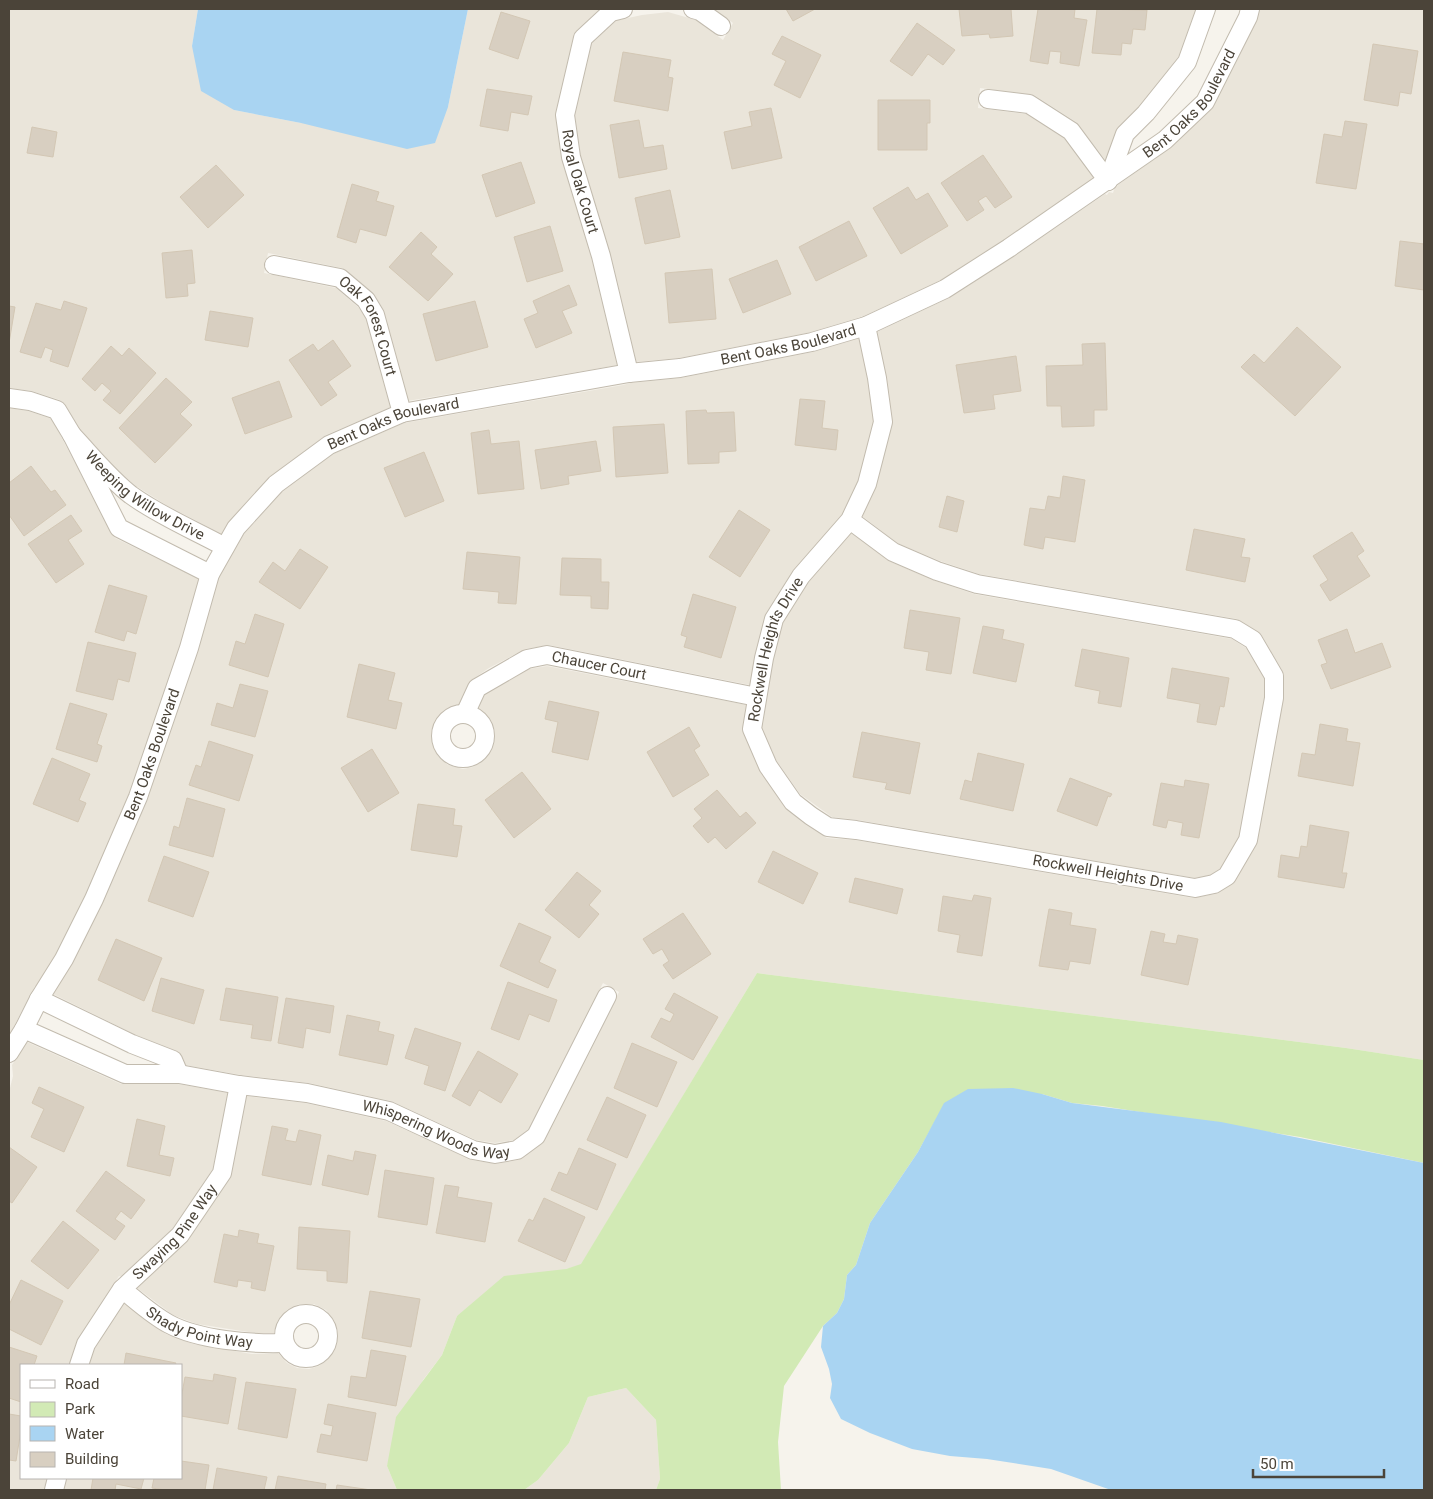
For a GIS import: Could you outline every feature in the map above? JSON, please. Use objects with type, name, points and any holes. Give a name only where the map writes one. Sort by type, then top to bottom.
[{"type":"street","name":"Royal Oak Court","points":[[623,9],[611,12],[583,38],[565,115],[571,157],[601,256],[629,373]]},
{"type":"street","points":[[693,9],[700,11],[721,26]]},
{"type":"street","name":"Bent Oaks Boulevard","points":[[1108,181],[1125,134],[1146,113],[1186,62],[1206,9]]},
{"type":"street","name":"Bent Oaks Boulevard","points":[[9,1054],[24,1030],[39,998],[64,959],[94,900],[138,798],[189,648],[204,589],[210,574],[236,528],[276,484],[329,445],[402,413],[629,373],[680,368],[812,342],[866,326],[945,289],[1108,181],[1165,140],[1205,102],[1248,17],[1250,9]]},
{"type":"street","points":[[988,99],[1029,104],[1072,131],[1108,181]]},
{"type":"street","name":"Oak Forest Court","points":[[274,265],[340,278],[366,300],[375,315],[402,413]]},
{"type":"street","name":"Rockwell Heights Drive","points":[[850,520],[893,552],[936,571],[977,584],[1235,629],[1253,640],[1274,676],[1274,698],[1248,840],[1227,876],[1214,884],[1195,888],[856,830],[828,827],[793,802],[768,766],[752,729],[774,619],[801,576],[850,520],[867,484],[883,422],[877,378],[866,326]]},
{"type":"street","name":"Weeping Willow Drive","points":[[9,398],[30,401],[58,410],[119,528],[210,574]]},
{"type":"street","name":"Weeping Willow Drive","points":[[72,435],[113,479],[131,495],[161,514],[225,547]]},
{"type":"street","name":"Chaucer Court","points":[[465,714],[477,688],[526,659],[547,655],[757,697]]},
{"type":"street","name":"Whispering Woods Way","points":[[24,1030],[125,1074],[179,1074],[239,1085],[307,1093],[389,1111],[474,1150],[495,1154],[518,1150],[536,1136],[607,996]]},
{"type":"street","points":[[39,998],[132,1044],[173,1060],[179,1074]]},
{"type":"street","name":"Swaying Pine Way","points":[[79,1364],[86,1344],[122,1289],[180,1235],[222,1173],[239,1085]]},
{"type":"street","name":"Shady Point Way","points":[[122,1289],[169,1324],[195,1334],[254,1344],[284,1343]]},
{"type":"shaded area","points":[[9,9],[198,9],[192,46],[234,110],[301,123],[448,107],[468,9],[600,9],[574,36],[556,117],[563,161],[593,260],[618,365],[408,401],[384,312],[372,292],[342,268],[268,253],[264,273],[336,288],[359,308],[367,320],[391,407],[326,435],[272,475],[230,521],[222,534],[166,505],[136,486],[119,472],[79,428],[65,404],[60,400],[32,391],[9,388]]},
{"type":"shaded area","points":[[714,9],[1197,9],[1179,56],[1140,106],[1119,127],[1106,161],[1076,122],[1034,95],[980,88],[978,108],[1026,114],[1065,139],[1094,178],[941,280],[864,316],[811,332],[679,358],[636,362],[610,253],[580,154],[574,115],[591,44],[614,21],[668,12],[696,20],[723,40],[733,23]]},
{"type":"shaded area","points":[[1259,9],[1424,9],[1424,1060],[1346,1048],[757,973],[581,1265],[566,1269],[457,1316],[442,1355],[423,1380],[387,1466],[397,1490],[63,1490],[65,1479],[182,1479],[182,1364],[89,1364],[94,1348],[124,1303],[166,1334],[193,1344],[252,1354],[278,1353],[287,1363],[297,1368],[309,1369],[319,1366],[329,1358],[334,1350],[337,1333],[334,1321],[326,1310],[314,1304],[299,1304],[287,1310],[278,1321],[274,1333],[255,1333],[197,1324],[173,1315],[137,1288],[186,1242],[229,1179],[246,1096],[305,1103],[386,1121],[472,1160],[496,1164],[518,1160],[544,1140],[619,992],[603,983],[529,1129],[514,1140],[495,1143],[476,1140],[391,1101],[309,1083],[241,1075],[185,1065],[181,1056],[176,1051],[136,1035],[53,994],[72,964],[101,904],[146,801],[197,652],[218,578],[243,535],[282,492],[333,454],[404,423],[630,383],[681,378],[813,352],[860,338],[874,422],[858,481],[843,514],[795,569],[767,614],[755,655],[750,685],[549,645],[525,649],[489,668],[473,679],[469,683],[459,705],[447,709],[437,719],[432,738],[438,756],[448,765],[463,769],[473,767],[484,760],[492,748],[494,734],[492,723],[478,708],[483,695],[529,669],[547,666],[747,705],[743,728],[744,734],[761,772],[788,810],[806,825],[827,838],[855,840],[1193,898],[1215,894],[1235,881],[1257,841],[1282,699],[1282,670],[1261,634],[1237,619],[979,574],[940,561],[897,543],[862,516],[875,487],[892,425],[886,377],[877,332],[949,298],[1105,194],[1113,193],[1115,187],[1170,148],[1210,109],[1256,22]]},
{"type":"shaded area","points":[[9,408],[28,411],[52,419],[115,538],[199,579],[181,646],[130,794],[86,895],[56,954],[35,986],[9,1036]]},
{"type":"shaded area","points":[[851,533],[889,561],[933,580],[974,594],[1232,639],[1246,648],[1265,679],[1265,697],[1240,836],[1221,868],[1211,875],[1195,878],[832,817],[800,794],[776,760],[761,727],[773,660],[782,624],[808,582]]},
{"type":"shaded area","points":[[27,1042],[121,1084],[178,1084],[228,1093],[213,1169],[173,1228],[122,1277],[119,1276],[77,1341],[70,1364],[20,1364],[20,1479],[47,1479],[45,1490],[9,1490],[9,1092],[13,1076],[12,1065]]},
{"type":"shaded area","points":[[626,1388],[656,1420],[660,1479],[656,1490],[524,1490],[538,1480],[569,1443],[588,1397]]},
{"type":"green space","points":[[757,973],[1346,1048],[1424,1060],[1424,1163],[1300,1137],[1072,1103],[1042,1094],[945,1103],[918,1152],[870,1223],[856,1265],[847,1275],[844,1299],[837,1313],[823,1326],[784,1386],[778,1442],[781,1490],[656,1490],[660,1479],[656,1420],[626,1388],[588,1397],[569,1443],[538,1480],[524,1490],[397,1490],[387,1466],[396,1417],[442,1355],[457,1316],[504,1276],[566,1269],[581,1264]]},
{"type":"water","points":[[198,9],[468,9],[448,107],[435,143],[407,149],[301,123],[234,110],[201,91],[192,46]]},
{"type":"water","points":[[1013,1088],[1072,1103],[1221,1122],[1424,1163],[1424,1490],[1111,1490],[1051,1469],[987,1459],[950,1456],[912,1449],[870,1433],[841,1419],[830,1398],[832,1384],[821,1347],[823,1326],[837,1313],[844,1299],[847,1275],[856,1265],[870,1223],[918,1152],[944,1103],[968,1089]]},
{"type":"building","points":[[786,9],[815,9],[793,21]]},
{"type":"building","points":[[959,9],[1011,9],[1013,36],[990,38],[989,34],[962,36]]},
{"type":"building","points":[[1038,9],[1075,9],[1074,18],[1087,20],[1079,66],[1060,63],[1061,52],[1050,51],[1048,64],[1030,61]]},
{"type":"building","points":[[1097,9],[1147,10],[1145,30],[1133,29],[1131,44],[1122,43],[1121,55],[1092,53]]},
{"type":"building","points":[[501,12],[530,21],[518,59],[489,49]]},
{"type":"building","points":[[917,23],[955,50],[943,65],[928,54],[912,76],[890,61]]},
{"type":"building","points":[[782,36],[821,55],[800,98],[774,85],[786,61],[772,54]]},
{"type":"building","points":[[1373,44],[1418,51],[1411,94],[1400,92],[1398,106],[1364,100]]},
{"type":"building","points":[[623,52],[671,60],[668,77],[673,78],[668,111],[614,101]]},
{"type":"building","points":[[487,89],[532,96],[528,115],[511,112],[508,131],[480,126]]},
{"type":"building","points":[[878,100],[930,100],[930,123],[927,123],[927,150],[878,150]]},
{"type":"building","points":[[771,108],[782,158],[732,169],[724,132],[752,126],[749,112]]},
{"type":"building","points":[[639,120],[644,148],[663,145],[667,169],[619,178],[610,125]]},
{"type":"building","points":[[1345,121],[1367,124],[1356,189],[1316,183],[1324,134],[1342,137]]},
{"type":"building","points":[[32,127],[57,132],[53,157],[27,153]]},
{"type":"building","points":[[983,155],[1012,197],[995,208],[986,196],[978,201],[984,210],[967,221],[941,183]]},
{"type":"building","points":[[521,162],[535,203],[496,217],[482,175]]},
{"type":"building","points":[[216,165],[244,195],[208,228],[180,197]]},
{"type":"building","points":[[352,184],[379,192],[376,201],[394,206],[386,236],[360,229],[356,243],[337,237]]},
{"type":"building","points":[[908,187],[916,200],[928,193],[948,226],[901,254],[873,208]]},
{"type":"building","points":[[670,190],[680,237],[645,244],[635,198]]},
{"type":"building","points":[[849,221],[867,256],[816,281],[799,247]]},
{"type":"building","points":[[550,226],[563,271],[527,282],[514,237]]},
{"type":"building","points":[[421,232],[437,247],[431,254],[453,274],[428,301],[389,267]]},
{"type":"building","points":[[1400,241],[1424,244],[1424,290],[1395,286]]},
{"type":"building","points":[[192,250],[195,283],[187,284],[188,296],[166,298],[162,253]]},
{"type":"building","points":[[777,260],[791,294],[743,313],[729,279]]},
{"type":"building","points":[[712,269],[716,319],[669,323],[665,273]]},
{"type":"building","points":[[569,285],[577,305],[562,311],[572,333],[536,348],[524,319],[538,313],[533,301]]},
{"type":"building","points":[[64,301],[87,308],[68,367],[50,361],[53,350],[45,347],[41,358],[20,352],[36,303],[61,310]]},
{"type":"building","points":[[475,301],[488,347],[436,361],[423,314]]},
{"type":"building","points":[[9,306],[15,307],[9,343]]},
{"type":"building","points":[[210,311],[253,318],[248,347],[205,340]]},
{"type":"building","points":[[1297,327],[1341,367],[1295,416],[1241,367],[1254,354],[1264,363]]},
{"type":"building","points":[[333,340],[351,366],[328,382],[337,395],[321,406],[289,360],[313,344],[318,351]]},
{"type":"building","points":[[1105,343],[1107,410],[1094,410],[1094,426],[1062,427],[1061,406],[1047,406],[1046,366],[1083,365],[1082,344]]},
{"type":"building","points":[[111,346],[122,356],[129,348],[156,373],[120,414],[103,400],[111,391],[102,383],[95,391],[82,379]]},
{"type":"building","points":[[1016,356],[1021,391],[993,395],[995,409],[964,413],[956,365]]},
{"type":"building","points":[[166,378],[192,402],[180,414],[192,425],[155,463],[119,428]]},
{"type":"building","points":[[279,381],[292,417],[245,434],[232,398]]},
{"type":"building","points":[[800,399],[825,401],[822,428],[838,430],[836,450],[795,445]]},
{"type":"building","points":[[706,410],[707,413],[734,412],[736,451],[719,452],[719,463],[688,464],[686,411]]},
{"type":"building","points":[[664,424],[668,473],[616,477],[613,427]]},
{"type":"building","points":[[489,430],[491,444],[519,441],[524,489],[478,494],[471,433]]},
{"type":"building","points":[[596,441],[601,471],[568,476],[569,484],[541,489],[535,450]]},
{"type":"building","points":[[424,452],[444,501],[405,517],[384,468]]},
{"type":"building","points":[[31,466],[51,492],[55,490],[66,505],[24,536],[9,515],[9,483]]},
{"type":"building","points":[[1063,476],[1085,480],[1075,542],[1045,537],[1043,549],[1024,545],[1030,508],[1045,510],[1048,496],[1060,498]]},
{"type":"building","points":[[947,496],[964,501],[957,532],[939,527]]},
{"type":"building","points":[[739,510],[770,530],[740,577],[709,557]]},
{"type":"building","points":[[71,515],[82,531],[68,540],[84,564],[56,583],[28,544]]},
{"type":"building","points":[[1194,529],[1245,539],[1241,557],[1250,558],[1245,582],[1186,570]]},
{"type":"building","points":[[1352,532],[1364,551],[1357,556],[1370,576],[1330,601],[1320,585],[1328,580],[1313,556]]},
{"type":"building","points":[[300,549],[328,567],[300,609],[259,582],[273,562],[285,571]]},
{"type":"building","points":[[467,552],[520,557],[516,604],[498,603],[499,592],[463,589]]},
{"type":"building","points":[[562,558],[601,559],[601,582],[609,582],[608,609],[591,608],[591,596],[560,595]]},
{"type":"building","points":[[109,585],[147,596],[136,634],[127,631],[124,641],[95,632]]},
{"type":"building","points":[[693,594],[736,607],[721,658],[684,647],[687,637],[681,635]]},
{"type":"building","points":[[910,610],[960,618],[951,674],[926,670],[929,652],[904,648]]},
{"type":"building","points":[[255,614],[284,624],[268,677],[229,665],[236,641],[245,644]]},
{"type":"building","points":[[983,626],[1004,630],[1002,639],[1024,644],[1016,682],[973,673]]},
{"type":"building","points":[[1347,629],[1355,653],[1382,643],[1391,667],[1331,689],[1321,665],[1327,663],[1318,640]]},
{"type":"building","points":[[88,642],[136,653],[129,682],[118,679],[113,700],[76,691]]},
{"type":"building","points":[[1082,649],[1129,658],[1121,707],[1098,703],[1100,691],[1075,686]]},
{"type":"building","points":[[359,664],[395,673],[388,700],[402,703],[396,729],[347,717]]},
{"type":"building","points":[[1172,668],[1229,678],[1224,707],[1220,706],[1216,725],[1197,722],[1200,704],[1167,698]]},
{"type":"building","points":[[240,684],[268,691],[255,737],[211,725],[217,703],[233,708]]},
{"type":"building","points":[[549,701],[599,712],[588,760],[552,752],[558,722],[545,719]]},
{"type":"building","points":[[70,703],[107,714],[97,744],[102,746],[97,762],[56,749]]},
{"type":"building","points":[[1320,724],[1348,729],[1346,741],[1360,743],[1353,786],[1298,776],[1302,753],[1315,755]]},
{"type":"building","points":[[689,727],[700,746],[694,750],[709,775],[673,797],[647,752]]},
{"type":"building","points":[[862,732],[920,743],[910,794],[885,789],[887,783],[853,777]]},
{"type":"building","points":[[209,741],[253,755],[239,801],[189,785],[196,765],[201,767]]},
{"type":"building","points":[[372,749],[399,793],[368,812],[341,768]]},
{"type":"building","points":[[978,753],[1024,764],[1013,811],[960,799],[965,780],[972,782]]},
{"type":"building","points":[[52,758],[90,774],[79,800],[86,803],[78,822],[33,804]]},
{"type":"building","points":[[522,772],[551,809],[514,838],[485,800]]},
{"type":"building","points":[[1070,778],[1112,794],[1110,797],[1108,796],[1097,826],[1057,811]]},
{"type":"building","points":[[1185,780],[1209,784],[1199,838],[1181,835],[1183,823],[1168,820],[1166,828],[1153,825],[1161,783],[1184,787]]},
{"type":"building","points":[[717,790],[740,817],[746,812],[756,823],[726,849],[715,837],[708,843],[693,826],[702,818],[694,809]]},
{"type":"building","points":[[187,798],[225,809],[213,857],[169,845],[174,826],[179,828]]},
{"type":"building","points":[[418,804],[455,809],[453,825],[462,826],[457,857],[411,850]]},
{"type":"building","points":[[1310,825],[1349,832],[1342,873],[1347,873],[1344,888],[1278,877],[1281,855],[1299,858],[1301,846],[1307,847]]},
{"type":"building","points":[[773,851],[818,873],[803,904],[758,882]]},
{"type":"building","points":[[164,856],[209,872],[193,917],[148,901]]},
{"type":"building","points":[[577,872],[601,891],[589,905],[599,914],[579,938],[545,910]]},
{"type":"building","points":[[855,878],[903,889],[897,914],[849,902]]},
{"type":"building","points":[[974,895],[991,898],[982,956],[957,952],[960,935],[938,931],[943,896],[972,901]]},
{"type":"building","points":[[1049,909],[1072,913],[1070,925],[1096,929],[1090,964],[1070,961],[1068,970],[1039,966]]},
{"type":"building","points":[[683,913],[711,954],[673,979],[663,965],[669,961],[662,949],[653,954],[643,939]]},
{"type":"building","points":[[519,923],[551,937],[539,962],[556,970],[548,988],[500,966]]},
{"type":"building","points":[[1151,931],[1165,934],[1163,942],[1176,944],[1178,935],[1198,939],[1188,985],[1141,975]]},
{"type":"building","points":[[116,939],[162,958],[144,1001],[98,980]]},
{"type":"building","points":[[161,978],[204,990],[194,1024],[152,1011]]},
{"type":"building","points":[[508,982],[557,1000],[549,1022],[529,1014],[519,1040],[491,1029]]},
{"type":"building","points":[[226,988],[278,997],[271,1041],[251,1038],[253,1025],[220,1020]]},
{"type":"building","points":[[674,993],[718,1017],[693,1060],[651,1037],[661,1018],[670,1022],[674,1014],[665,1009]]},
{"type":"building","points":[[286,998],[334,1006],[330,1033],[306,1028],[303,1048],[278,1043]]},
{"type":"building","points":[[347,1015],[380,1022],[378,1031],[394,1035],[387,1065],[339,1055]]},
{"type":"building","points":[[415,1028],[461,1043],[445,1091],[424,1084],[429,1066],[405,1058]]},
{"type":"building","points":[[632,1043],[677,1062],[657,1107],[614,1088]]},
{"type":"building","points":[[478,1051],[518,1074],[501,1103],[479,1090],[470,1106],[452,1096]]},
{"type":"building","points":[[39,1087],[84,1107],[64,1152],[31,1137],[44,1109],[32,1103]]},
{"type":"building","points":[[607,1097],[646,1115],[627,1158],[587,1140]]},
{"type":"building","points":[[137,1119],[165,1126],[159,1155],[174,1158],[170,1176],[127,1166]]},
{"type":"building","points":[[272,1126],[288,1129],[285,1140],[296,1142],[299,1130],[321,1135],[311,1185],[262,1175]]},
{"type":"building","points":[[9,1147],[37,1167],[12,1203],[9,1201]]},
{"type":"building","points":[[579,1148],[616,1164],[597,1210],[551,1190],[559,1172],[567,1175]]},
{"type":"building","points":[[355,1151],[376,1155],[368,1195],[322,1185],[328,1155],[353,1161]]},
{"type":"building","points":[[385,1170],[434,1178],[427,1225],[378,1217]]},
{"type":"building","points":[[106,1171],[145,1200],[131,1219],[121,1211],[115,1219],[125,1226],[115,1240],[76,1211]]},
{"type":"building","points":[[445,1185],[459,1187],[457,1197],[492,1203],[485,1242],[436,1233]]},
{"type":"building","points":[[544,1198],[585,1217],[565,1262],[518,1241],[529,1219],[533,1221]]},
{"type":"building","points":[[63,1221],[99,1250],[68,1289],[31,1261]]},
{"type":"building","points":[[299,1227],[350,1231],[347,1283],[327,1281],[327,1271],[297,1269]]},
{"type":"building","points":[[239,1230],[259,1234],[257,1243],[274,1246],[265,1291],[251,1288],[252,1282],[238,1280],[237,1287],[214,1282],[224,1234],[238,1237]]},
{"type":"building","points":[[21,1280],[63,1301],[41,1345],[9,1329],[9,1305]]},
{"type":"building","points":[[370,1291],[420,1299],[411,1347],[362,1338]]},
{"type":"building","points":[[9,1347],[37,1356],[34,1364],[20,1364],[20,1402],[9,1398]]},
{"type":"building","points":[[371,1350],[406,1356],[396,1406],[348,1397],[351,1376],[366,1378]]},
{"type":"building","points":[[126,1353],[176,1363],[176,1364],[124,1364]]},
{"type":"building","points":[[214,1374],[236,1378],[228,1424],[182,1416],[182,1394],[185,1377],[213,1381]]},
{"type":"building","points":[[246,1382],[296,1389],[287,1438],[238,1429]]},
{"type":"building","points":[[328,1404],[376,1413],[367,1461],[317,1452],[321,1434],[331,1436],[333,1426],[324,1424]]},
{"type":"building","points":[[9,1414],[20,1416],[20,1436],[16,1461],[9,1460]]},
{"type":"building","points":[[182,1461],[209,1465],[205,1490],[165,1490],[152,1488],[154,1479],[182,1479]]},
{"type":"building","points":[[217,1468],[267,1477],[264,1490],[213,1490]]},
{"type":"building","points":[[278,1476],[326,1484],[325,1490],[275,1490]]},
{"type":"building","points":[[93,1479],[144,1479],[141,1489],[116,1484],[115,1490],[91,1490]]},
{"type":"building","points":[[337,1485],[371,1490],[336,1490]]}]
